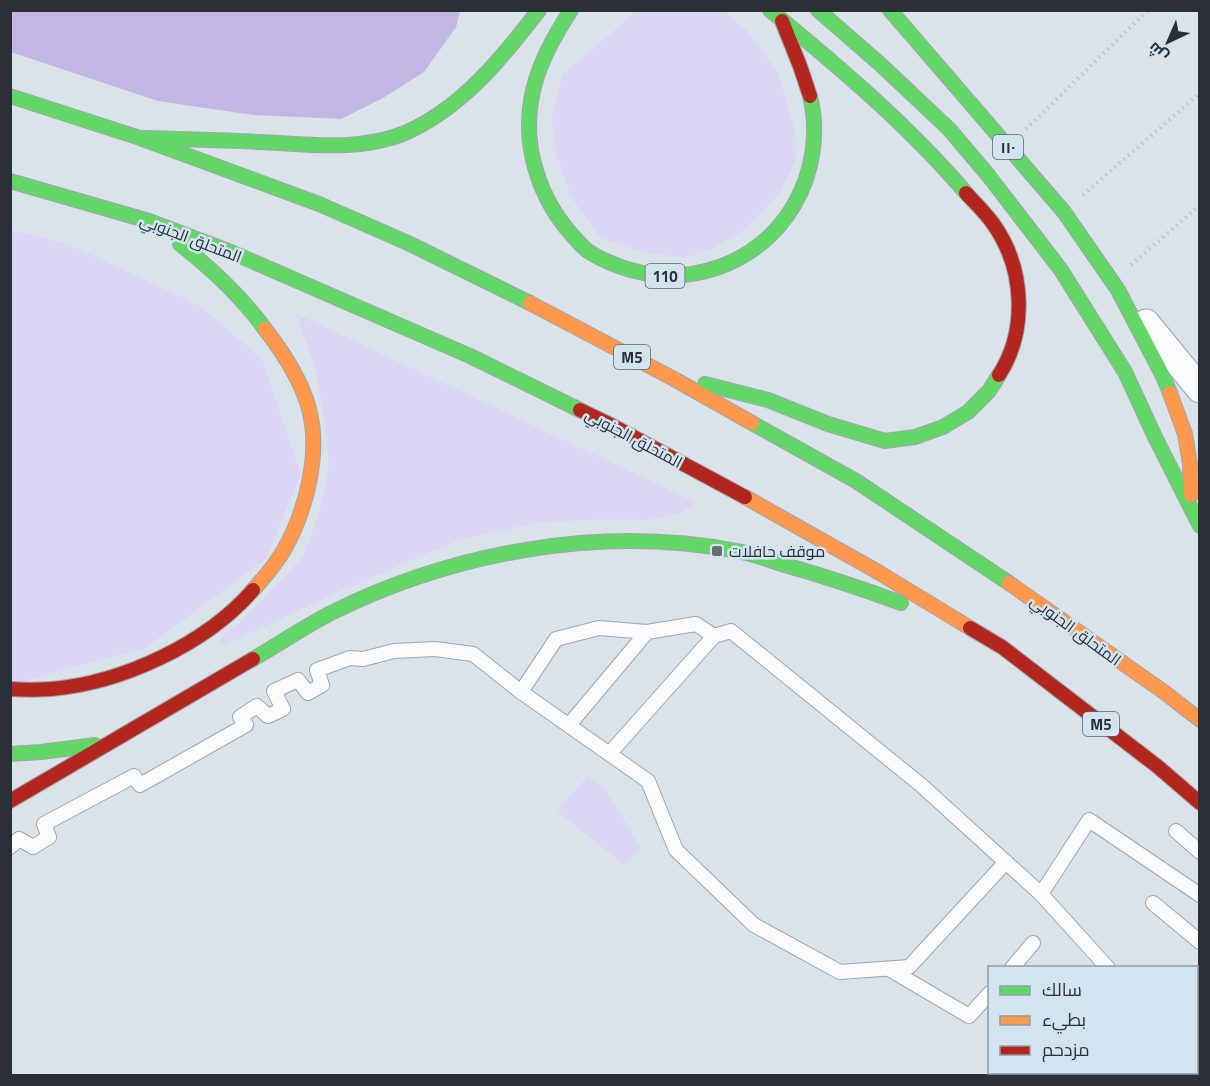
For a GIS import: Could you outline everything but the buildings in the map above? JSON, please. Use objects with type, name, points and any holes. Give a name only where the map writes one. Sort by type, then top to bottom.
[{"type":"main road","points":[[140,138],[341,146],[362,144],[402,134],[422,125],[456,101],[497,60],[539,10]]},
{"type":"main road","name":"110","points":[[571,10],[546,53],[535,82],[529,112],[529,144],[536,174],[548,203],[566,228],[588,250],[617,266],[650,275],[683,277],[716,270],[746,256],[772,235],[793,209],[807,179],[814,146],[813,111],[804,77],[783,21]]},
{"type":"main road","points":[[674,379],[706,384],[768,400],[828,424],[885,441],[915,437],[943,427],[968,412],[989,391],[1005,366],[1015,338],[1019,309],[1017,279],[1008,251],[994,225],[939,161],[842,70],[770,10]]},
{"type":"main road","points":[[818,10],[949,129],[1025,222],[1083,304],[1125,372],[1200,526]]},
{"type":"main road","name":"١١٠","points":[[890,10],[1064,212],[1115,285]]},
{"type":"main road","name":"المتحلق الجنوبي","points":[[10,96],[140,138],[319,204],[504,289],[674,379],[856,481],[1031,597],[1200,720]]},
{"type":"main road","name":"المتحلق الجنوبي","points":[[10,181],[149,221],[231,252],[470,356],[611,425],[878,572],[1002,647],[1156,766],[1200,803]]},
{"type":"main road","points":[[10,689],[40,690],[103,679],[133,669],[188,642],[221,619],[258,587],[286,548],[304,505],[310,482],[312,433],[309,410],[297,379],[263,323],[245,301],[204,262],[149,221]]},
{"type":"main road","points":[[1115,285],[1163,376],[1185,434],[1190,464],[1192,512]]},
{"type":"main road","points":[[10,801],[330,614],[405,581],[444,568],[516,552],[568,545],[653,543],[737,552],[855,586],[1002,647]]},
{"type":"main road","points":[[10,754],[111,743]]},
{"type":"street","name":"١١٠","points":[[1115,285],[1200,389]]},
{"type":"lane","points":[[521,692],[555,639],[599,628],[647,632],[696,624],[714,636]]},
{"type":"lane","points":[[610,753],[714,636],[731,631],[921,785],[1041,894],[1106,966]]},
{"type":"lane","points":[[569,725],[647,632]]},
{"type":"lane","points":[[10,847],[20,838],[33,847],[49,837],[44,824],[134,776],[140,785],[246,725],[240,717],[257,706],[268,717],[282,709],[274,691],[298,680],[308,693],[322,685],[318,670],[350,658],[363,659],[394,651],[435,649],[473,654],[521,692],[648,781],[676,850],[754,925],[840,972],[909,967],[1006,862]]},
{"type":"lane","points":[[1041,894],[1089,820],[1200,895]]},
{"type":"lane","points":[[1176,831],[1200,852]]},
{"type":"lane","points":[[1152,903],[1200,942]]},
{"type":"lane","points":[[1014,966],[1033,943]]},
{"type":"lane","points":[[889,969],[969,1016],[988,995]]},
{"type":"path","points":[[1008,147],[1148,10]]},
{"type":"path","points":[[1064,212],[1200,93]]},
{"type":"path","points":[[1115,285],[1200,205]]},
{"type":"shaded area","points":[[11,10],[460,11],[456,27],[424,72],[383,98],[341,119],[253,115],[158,101],[11,52]]},
{"type":"shaded area","points":[[637,11],[723,11],[747,30],[778,73],[795,131],[796,160],[778,195],[744,230],[712,249],[684,258],[646,253],[601,238],[571,197],[556,154],[552,119],[562,75]]},
{"type":"shaded area","points":[[11,230],[68,244],[199,305],[262,359],[301,474],[266,559],[145,648],[19,682],[11,682]]},
{"type":"shaded area","points":[[295,313],[697,503],[679,514],[646,520],[603,519],[534,523],[457,541],[338,592],[220,647],[220,638],[245,618],[303,557],[320,510],[329,467],[324,417],[314,364]]},
{"type":"shaded area","points":[[588,776],[604,787],[641,848],[624,865],[557,811]]},
{"type":"traffic: fast","points":[[145,138],[315,145],[352,145],[388,139],[426,123],[463,96],[480,80],[539,10]]},
{"type":"traffic: fast","points":[[571,10],[546,54],[533,89],[529,119],[532,155],[536,172],[551,206],[572,235],[586,249],[621,267],[646,273],[671,275],[695,273],[719,267],[741,257],[761,243],[779,226],[794,205],[806,180],[814,138],[810,96]]},
{"type":"traffic: fast","points":[[770,10],[897,120],[966,193]]},
{"type":"traffic: fast","points":[[818,10],[949,129],[988,175],[1061,270],[1125,372],[1200,526]]},
{"type":"traffic: fast","points":[[890,10],[1064,212],[1118,290],[1170,393]]},
{"type":"traffic: fast","points":[[10,96],[140,138],[319,204],[408,243],[530,303]]},
{"type":"traffic: fast","points":[[10,181],[149,221],[231,252],[470,356],[580,410]]},
{"type":"traffic: fast","points":[[180,244],[226,283],[265,329]]},
{"type":"traffic: fast","points":[[705,384],[768,400],[828,424],[885,441],[915,437],[943,427],[968,412],[989,391],[999,375]]},
{"type":"traffic: fast","points":[[752,423],[856,481],[1009,583]]},
{"type":"traffic: fast","points":[[253,659],[331,613],[427,574],[529,549],[581,543],[633,541],[686,544],[737,551],[829,578],[901,603]]},
{"type":"traffic: fast","points":[[10,754],[95,745]]},
{"type":"traffic: slow","points":[[530,303],[752,423]]},
{"type":"traffic: slow","points":[[253,590],[281,556],[299,518],[309,481],[313,444],[309,409],[302,388],[285,357],[265,329]]},
{"type":"traffic: slow","points":[[1170,393],[1185,434],[1190,464],[1191,495]]},
{"type":"traffic: slow","points":[[745,497],[878,572],[970,628]]},
{"type":"traffic: slow","points":[[1009,583],[1200,720]]},
{"type":"traffic: jam","points":[[782,21],[810,96]]},
{"type":"traffic: jam","points":[[966,193],[991,221],[1004,242],[1012,260],[1016,279],[1019,299],[1015,339],[999,375]]},
{"type":"traffic: jam","points":[[580,410],[745,497]]},
{"type":"traffic: jam","points":[[10,689],[30,690],[78,685],[106,679],[134,669],[161,658],[212,627],[234,610],[253,590]]},
{"type":"traffic: jam","points":[[970,628],[1002,647],[1157,766],[1200,803]]},
{"type":"traffic: jam","points":[[10,801],[253,659]]},
{"type":"place","name":"موقف حافلات","points":[[717,551]]}]
